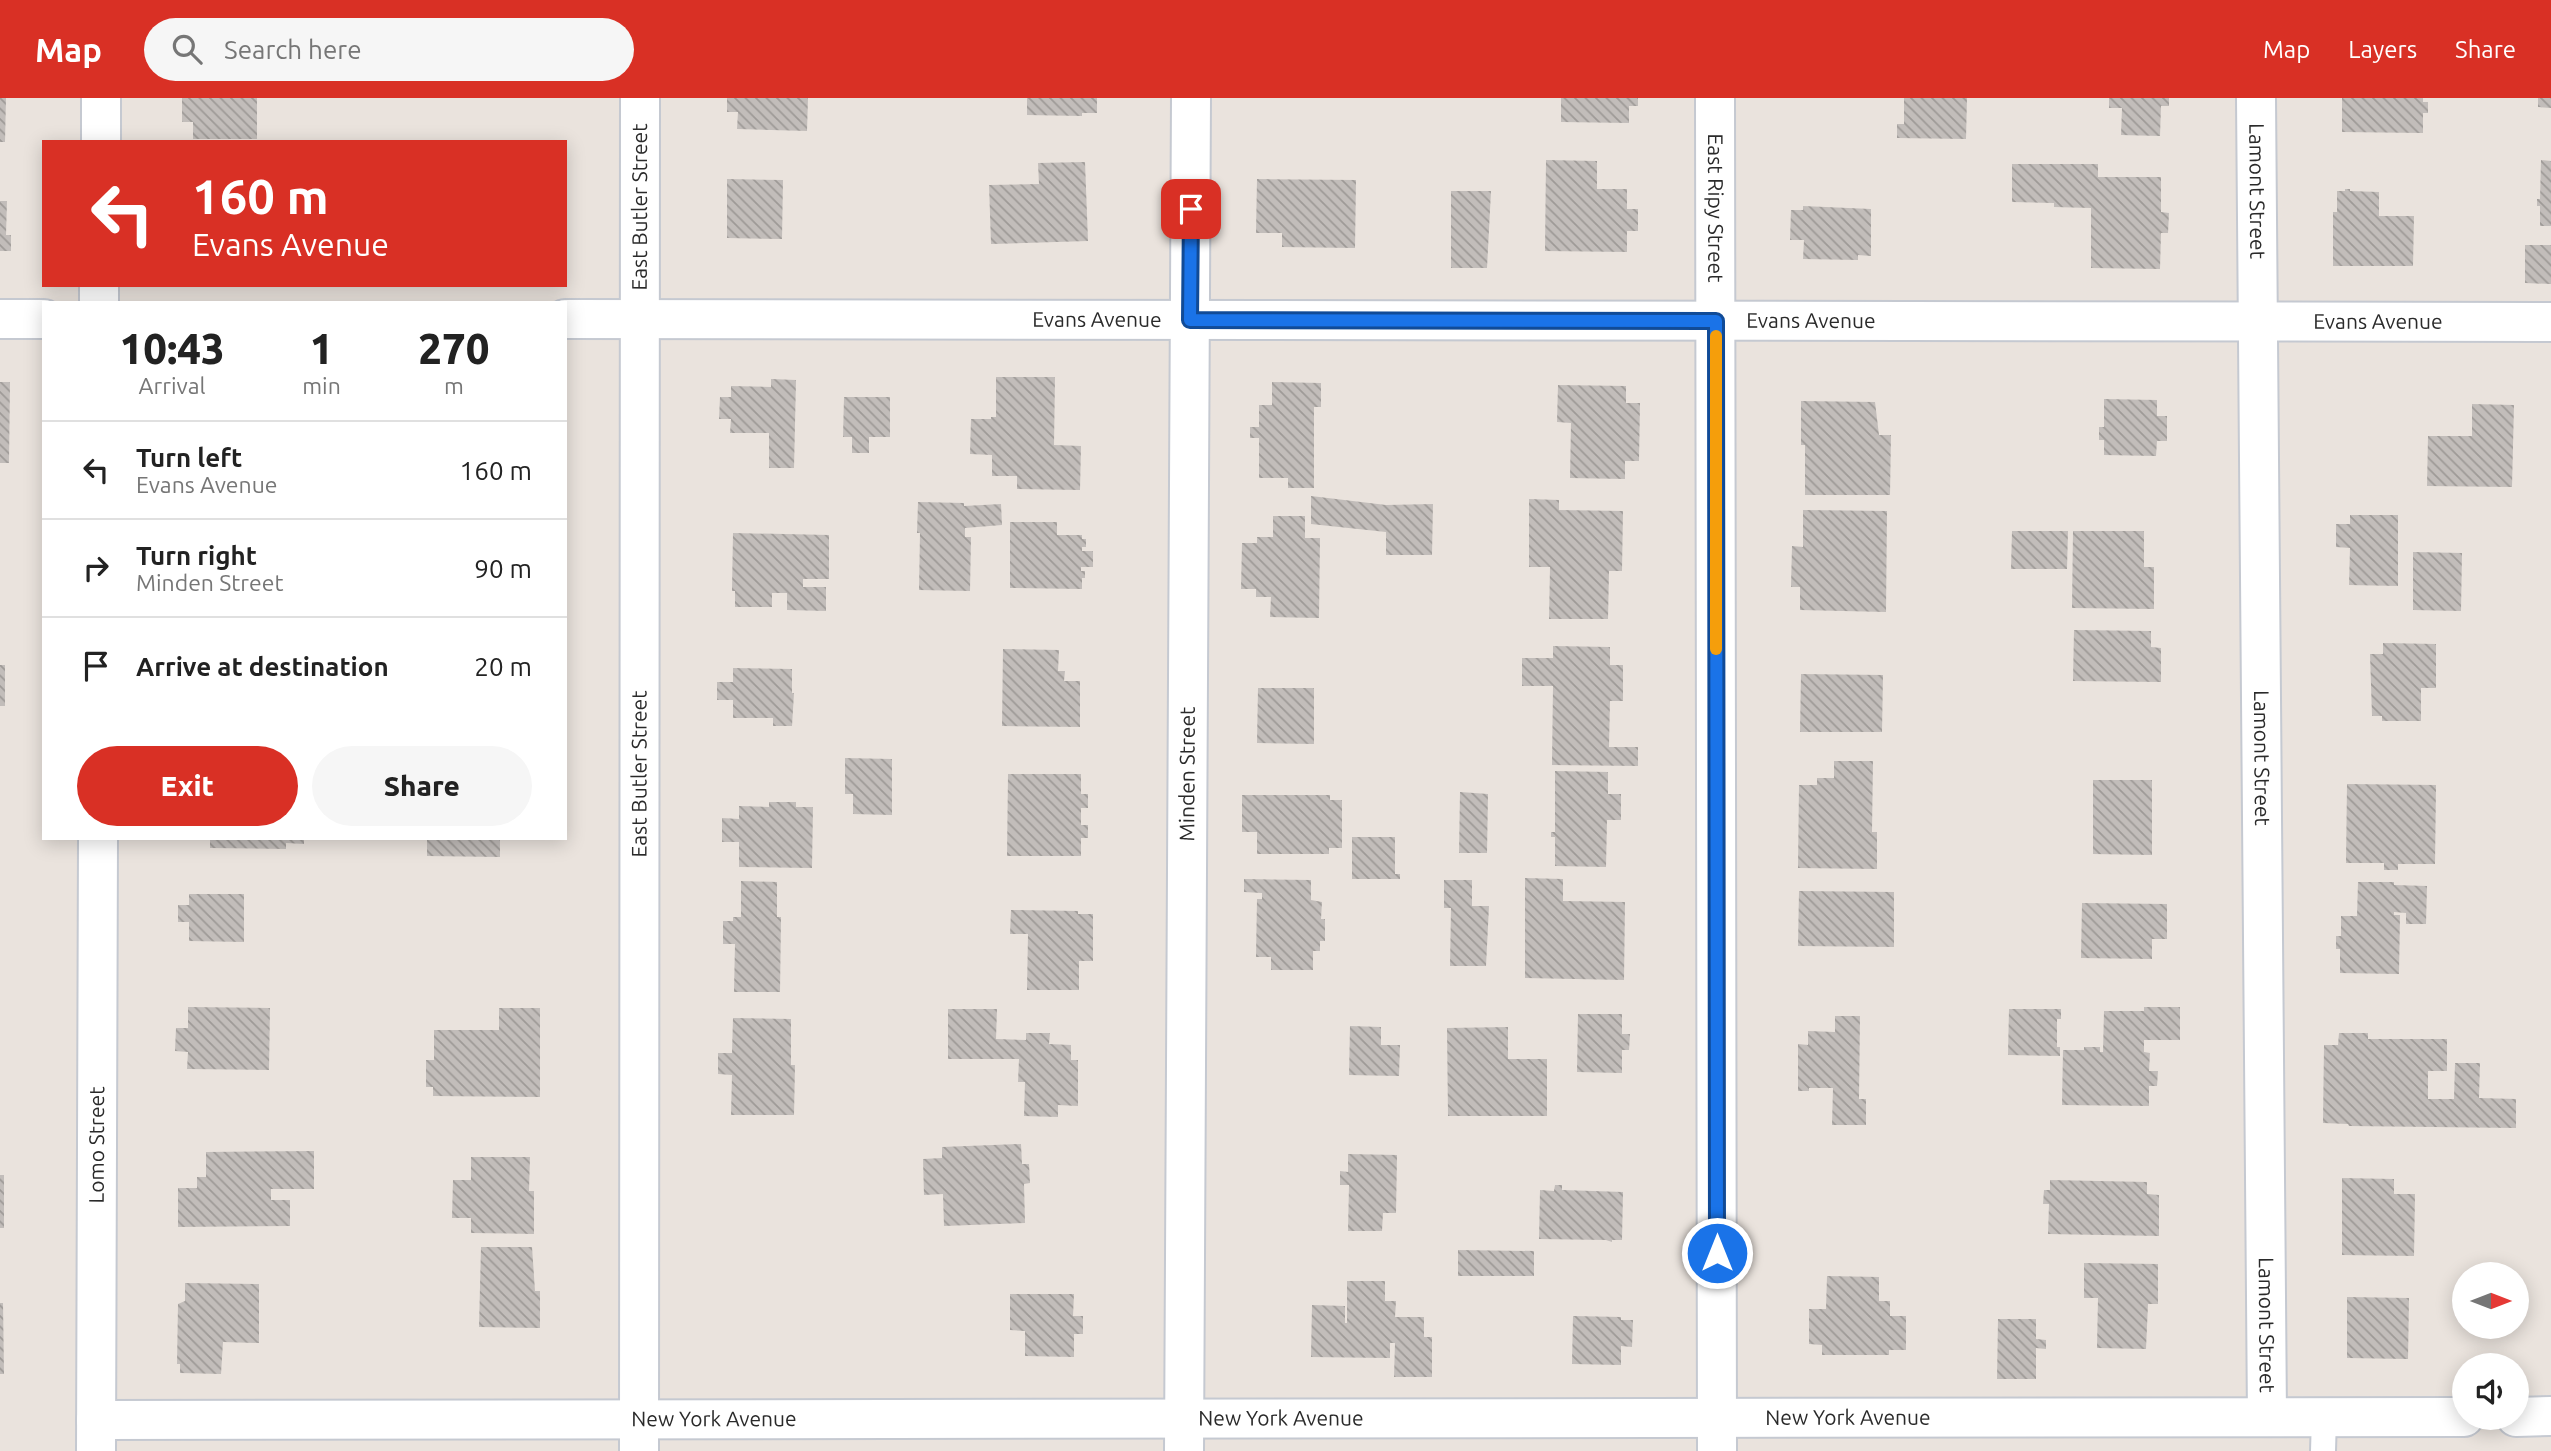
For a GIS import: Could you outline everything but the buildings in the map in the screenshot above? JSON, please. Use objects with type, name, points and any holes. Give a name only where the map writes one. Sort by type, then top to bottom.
[{"type":"street","points":[[101,98],[101,140]]},
{"type":"street","name":"East Butler Street","points":[[639,1435],[640,98]]},
{"type":"street","name":"Minden Street","points":[[1184,1434],[1191,98]]},
{"type":"street","name":"East Ripy Street","points":[[1715,98],[1717,1434]]},
{"type":"street","name":"Lamont Street","points":[[2256,98],[2267,1417]]},
{"type":"street","points":[[0,318],[42,319]]},
{"type":"street","name":"Evans Avenue","points":[[567,319],[2551,322]]},
{"type":"street","name":"Lomo Street","points":[[96,1435],[97,840]]},
{"type":"street","points":[[2529,1416],[2551,1416]]},
{"type":"street","name":"New York Avenue","points":[[96,1435],[1717,1434],[2267,1417],[2323,1434],[2452,1418]]},
{"type":"slow traffic","points":[[1716,336],[1716,649]]},
{"type":"route","points":[[1191,209],[1190,320],[1716,321],[1717,1253]]}]
